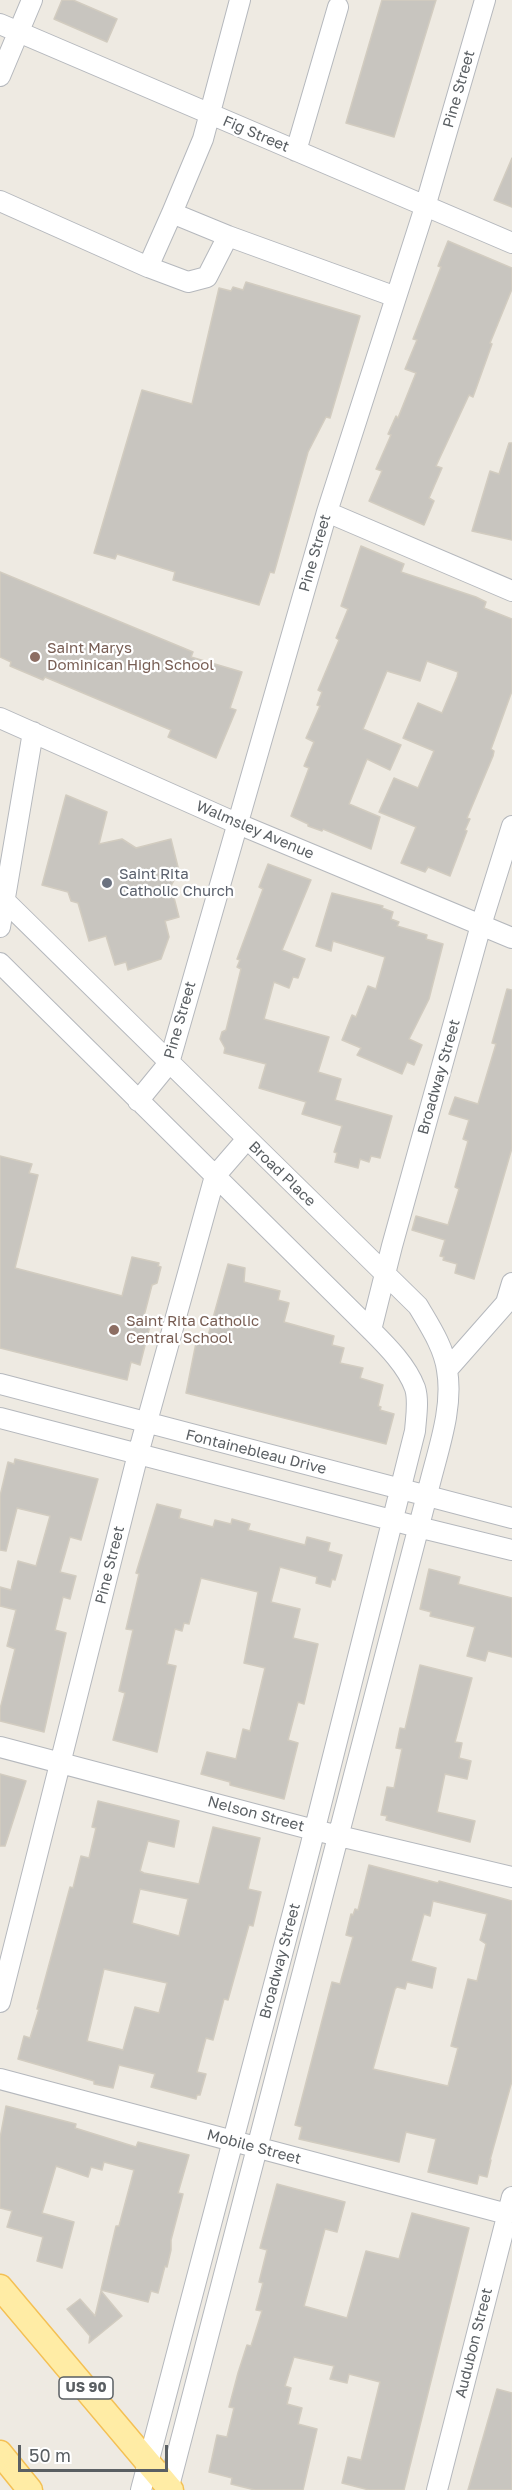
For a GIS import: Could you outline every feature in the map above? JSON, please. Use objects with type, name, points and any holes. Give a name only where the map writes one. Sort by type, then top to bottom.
[{"type":"main road","name":"US 90","points":[[3,2296],[169,2489]]},
{"type":"main road","points":[[0,2453],[30,2490]]},
{"type":"street","points":[[0,76],[32,0]]},
{"type":"street","points":[[148,267],[203,139],[240,0]]},
{"type":"street","name":"Pine Street","points":[[138,1101],[169,1063],[327,512],[425,207],[485,0]]},
{"type":"street","points":[[296,151],[338,7]]},
{"type":"street","name":"Fig Street","points":[[0,24],[512,243]]},
{"type":"street","points":[[0,201],[148,267],[188,282],[207,277],[228,236]]},
{"type":"street","points":[[172,213],[228,236],[396,297]]},
{"type":"street","points":[[327,512],[512,591]]},
{"type":"street","name":"Walmsley Avenue","points":[[0,718],[236,823],[512,938]]},
{"type":"street","points":[[0,927],[33,732]]},
{"type":"street","name":"Broadway Street","points":[[141,2490],[314,1830],[415,1431],[417,1409],[415,1388],[395,1357],[371,1330],[384,1274],[481,926],[512,826]]},
{"type":"street","name":"Broad Place","points":[[6,902],[418,1306],[431,1328],[447,1370],[448,1403],[427,1495]]},
{"type":"street","points":[[0,963],[371,1330]]},
{"type":"street","name":"Pine Street","points":[[0,2002],[138,1454],[215,1176],[247,1140]]},
{"type":"street","points":[[447,1370],[506,1303],[512,1283]]},
{"type":"street","name":"Fontainebleau Drive","points":[[0,1384],[512,1518]]},
{"type":"street","name":"Fontainebleau Drive","points":[[0,1418],[512,1550]]},
{"type":"street","name":"Broadway Street","points":[[169,2489],[427,1495]]},
{"type":"street","name":"Nelson Street","points":[[0,1747],[314,1830],[512,1877]]},
{"type":"street","name":"Mobile Street","points":[[0,2079],[233,2142],[510,2206]]},
{"type":"street","name":"Audubon Street","points":[[436,2490],[510,2206]]},
{"type":"building","points":[[62,0],[73,0],[117,19],[107,42],[54,19]]},
{"type":"building","points":[[382,0],[436,0],[394,137],[346,123]]},
{"type":"building","points":[[512,158],[512,207],[494,200]]},
{"type":"building","points":[[448,241],[512,268],[512,289],[490,343],[492,344],[473,397],[469,395],[436,466],[442,468],[429,498],[434,501],[424,525],[369,501],[382,471],[376,469],[391,435],[388,434],[396,416],[398,418],[416,373],[405,369],[417,340],[413,339],[441,267],[438,266]]},
{"type":"building","points":[[246,282],[360,316],[330,418],[326,417],[308,452],[274,573],[270,572],[259,605],[173,580],[175,572],[117,554],[115,559],[94,553],[142,390],[192,404],[219,288],[231,291],[233,287],[243,290]]},
{"type":"building","points":[[509,443],[512,443],[512,540],[472,531],[490,471],[499,474]]},
{"type":"building","points":[[361,546],[404,564],[401,572],[476,597],[486,602],[484,608],[512,619],[512,691],[491,749],[494,751],[493,756],[467,818],[470,819],[465,830],[467,831],[450,876],[428,867],[425,872],[401,863],[416,827],[379,812],[394,778],[418,788],[434,751],[403,738],[418,703],[442,713],[458,672],[427,661],[420,681],[387,671],[363,729],[401,745],[390,770],[367,759],[349,804],[380,817],[371,849],[323,829],[322,831],[308,826],[291,816],[309,768],[304,766],[314,742],[306,738],[320,706],[317,705],[322,692],[318,690],[339,640],[336,638],[348,609],[341,606]]},
{"type":"building","points":[[0,572],[193,652],[191,657],[242,672],[230,708],[236,710],[216,758],[168,737],[171,730],[45,677],[43,680],[10,666],[11,662],[0,657]]},
{"type":"building","name":"Saint Rita Catholic Church","points":[[66,795],[107,812],[99,844],[122,839],[136,848],[171,839],[179,871],[171,886],[179,917],[165,921],[169,937],[161,959],[128,970],[126,962],[115,965],[106,936],[89,941],[78,903],[71,901],[68,892],[42,885]]},
{"type":"building","points":[[268,864],[311,880],[282,950],[305,959],[298,978],[293,977],[289,988],[274,982],[264,1019],[329,1037],[318,1072],[341,1079],[335,1100],[392,1116],[380,1158],[371,1156],[369,1162],[360,1159],[358,1168],[335,1162],[337,1153],[334,1152],[342,1126],[302,1114],[306,1102],[259,1088],[266,1064],[224,1053],[225,1048],[220,1039],[222,1032],[226,1030],[241,969],[237,967],[240,960],[237,959],[263,889],[259,887]]},
{"type":"building","points":[[332,893],[383,906],[382,908],[393,912],[391,919],[399,922],[397,926],[427,935],[426,939],[443,944],[429,999],[409,1039],[422,1045],[414,1065],[407,1062],[402,1074],[357,1055],[361,1048],[342,1040],[352,1015],[356,1017],[368,986],[376,989],[385,957],[333,941],[331,951],[316,946]]},
{"type":"building","points":[[507,989],[512,990],[512,1148],[474,1279],[455,1273],[457,1264],[443,1260],[444,1257],[440,1256],[445,1240],[412,1230],[416,1216],[448,1225],[459,1189],[455,1187],[468,1141],[463,1139],[469,1120],[449,1114],[455,1097],[478,1104],[496,1044],[492,1043]]},
{"type":"building","points":[[0,1156],[32,1164],[29,1173],[38,1175],[15,1268],[122,1296],[132,1257],[159,1263],[158,1266],[161,1267],[157,1283],[152,1285],[144,1316],[152,1318],[140,1365],[131,1362],[127,1380],[0,1348]]},
{"type":"building","points":[[228,1264],[245,1268],[244,1282],[280,1291],[278,1300],[289,1303],[284,1322],[334,1336],[332,1345],[344,1348],[340,1363],[363,1368],[360,1378],[383,1385],[378,1406],[381,1407],[380,1410],[394,1414],[386,1444],[186,1393],[196,1343],[199,1344],[201,1334],[208,1336]]},
{"type":"building","points":[[15,1459],[98,1479],[81,1540],[70,1537],[60,1572],[76,1576],[70,1599],[63,1597],[55,1630],[66,1633],[44,1732],[0,1721],[0,1709],[15,1649],[7,1646],[16,1610],[0,1606],[0,1587],[11,1590],[18,1561],[36,1566],[50,1516],[17,1508],[6,1551],[0,1550],[0,1496],[8,1462],[14,1464]]},
{"type":"building","points":[[157,1504],[181,1510],[179,1518],[213,1527],[215,1520],[231,1524],[232,1519],[250,1524],[248,1530],[305,1545],[307,1537],[330,1543],[328,1551],[342,1555],[335,1580],[332,1579],[330,1587],[316,1583],[317,1577],[280,1567],[271,1602],[300,1609],[293,1638],[318,1644],[304,1704],[298,1702],[288,1740],[298,1743],[284,1799],[230,1785],[230,1782],[201,1774],[207,1752],[236,1759],[243,1729],[250,1731],[265,1668],[244,1663],[258,1592],[201,1578],[189,1624],[184,1623],[182,1631],[175,1629],[167,1664],[176,1666],[157,1752],[113,1740],[125,1693],[119,1691],[133,1630],[126,1629],[139,1574],[136,1573]]},
{"type":"building","points":[[429,1569],[460,1577],[458,1584],[512,1598],[512,1657],[488,1651],[485,1661],[467,1656],[475,1627],[430,1616],[431,1612],[420,1609]]},
{"type":"building","points":[[420,1665],[472,1678],[455,1742],[462,1743],[459,1758],[471,1761],[467,1779],[445,1774],[437,1812],[475,1821],[470,1842],[386,1820],[387,1816],[381,1815],[387,1787],[394,1788],[402,1749],[396,1748],[400,1728],[405,1729]]},
{"type":"building","points":[[0,1774],[26,1781],[5,1846],[0,1846]]},
{"type":"building","points":[[98,1801],[179,1821],[174,1847],[148,1841],[140,1871],[199,1884],[213,1827],[260,1838],[248,1889],[261,1892],[253,1926],[249,1925],[228,2000],[224,1999],[213,2040],[206,2038],[197,2072],[206,2074],[200,2095],[197,2095],[196,2099],[151,2087],[155,2074],[119,2065],[113,2088],[18,2059],[24,2036],[30,2038],[39,2009],[37,2009],[70,1887],[73,1888],[81,1856],[89,1858],[96,1828],[92,1827]],"holes":[[[140,1889],[188,1899],[179,1936],[132,1923]],[[104,1969],[167,1983],[159,2013],[135,2007],[123,2050],[87,2041]]]},
{"type":"building","points":[[369,1865],[512,1901],[512,2081],[487,2177],[479,2175],[477,2184],[428,2172],[436,2139],[406,2132],[399,2162],[299,2139],[302,2127],[295,2125],[332,1982],[340,1984],[353,1937],[346,1935],[351,1914],[353,1915],[355,1909],[358,1910]],"holes":[[[433,1901],[487,1914],[480,1940],[486,1944],[477,1981],[468,1979],[451,2046],[458,2048],[448,2086],[373,2069],[395,1989],[397,1987],[405,1989],[407,1982],[432,1988],[436,1968],[411,1961],[424,1914],[430,1916]]]},
{"type":"building","points":[[6,2106],[76,2124],[75,2128],[136,2147],[138,2142],[189,2155],[178,2193],[183,2194],[171,2240],[167,2267],[165,2266],[158,2293],[151,2291],[148,2302],[101,2290],[116,2226],[119,2226],[134,2170],[104,2162],[102,2170],[91,2167],[88,2177],[56,2166],[42,2213],[74,2222],[62,2268],[37,2261],[43,2237],[7,2227],[12,2211],[0,2208],[0,2138]]},
{"type":"building","points":[[277,2184],[345,2202],[337,2232],[325,2229],[304,2306],[347,2318],[366,2251],[399,2259],[412,2213],[469,2228],[404,2490],[369,2490],[342,2483],[348,2457],[361,2460],[380,2382],[349,2374],[347,2383],[330,2379],[334,2366],[294,2357],[285,2386],[291,2388],[287,2404],[302,2408],[298,2424],[317,2429],[303,2490],[255,2490],[231,2484],[232,2478],[209,2472],[217,2435],[227,2437],[234,2408],[229,2407],[238,2373],[247,2345],[251,2346],[262,2311],[256,2310],[263,2283],[259,2282],[267,2250],[260,2248]]},
{"type":"building","points":[[101,2291],[122,2316],[89,2343],[90,2336],[67,2309],[80,2299],[95,2316]]},
{"type":"building","points":[[497,2389],[512,2393],[512,2490],[468,2490]]},
{"type":"place","name":"Saint Marys Dominican High School","points":[[35,657]]},
{"type":"place","name":"Saint Rita Catholic Church","points":[[107,883]]},
{"type":"place","name":"Saint Rita Catholic Central School","points":[[114,1330]]}]
